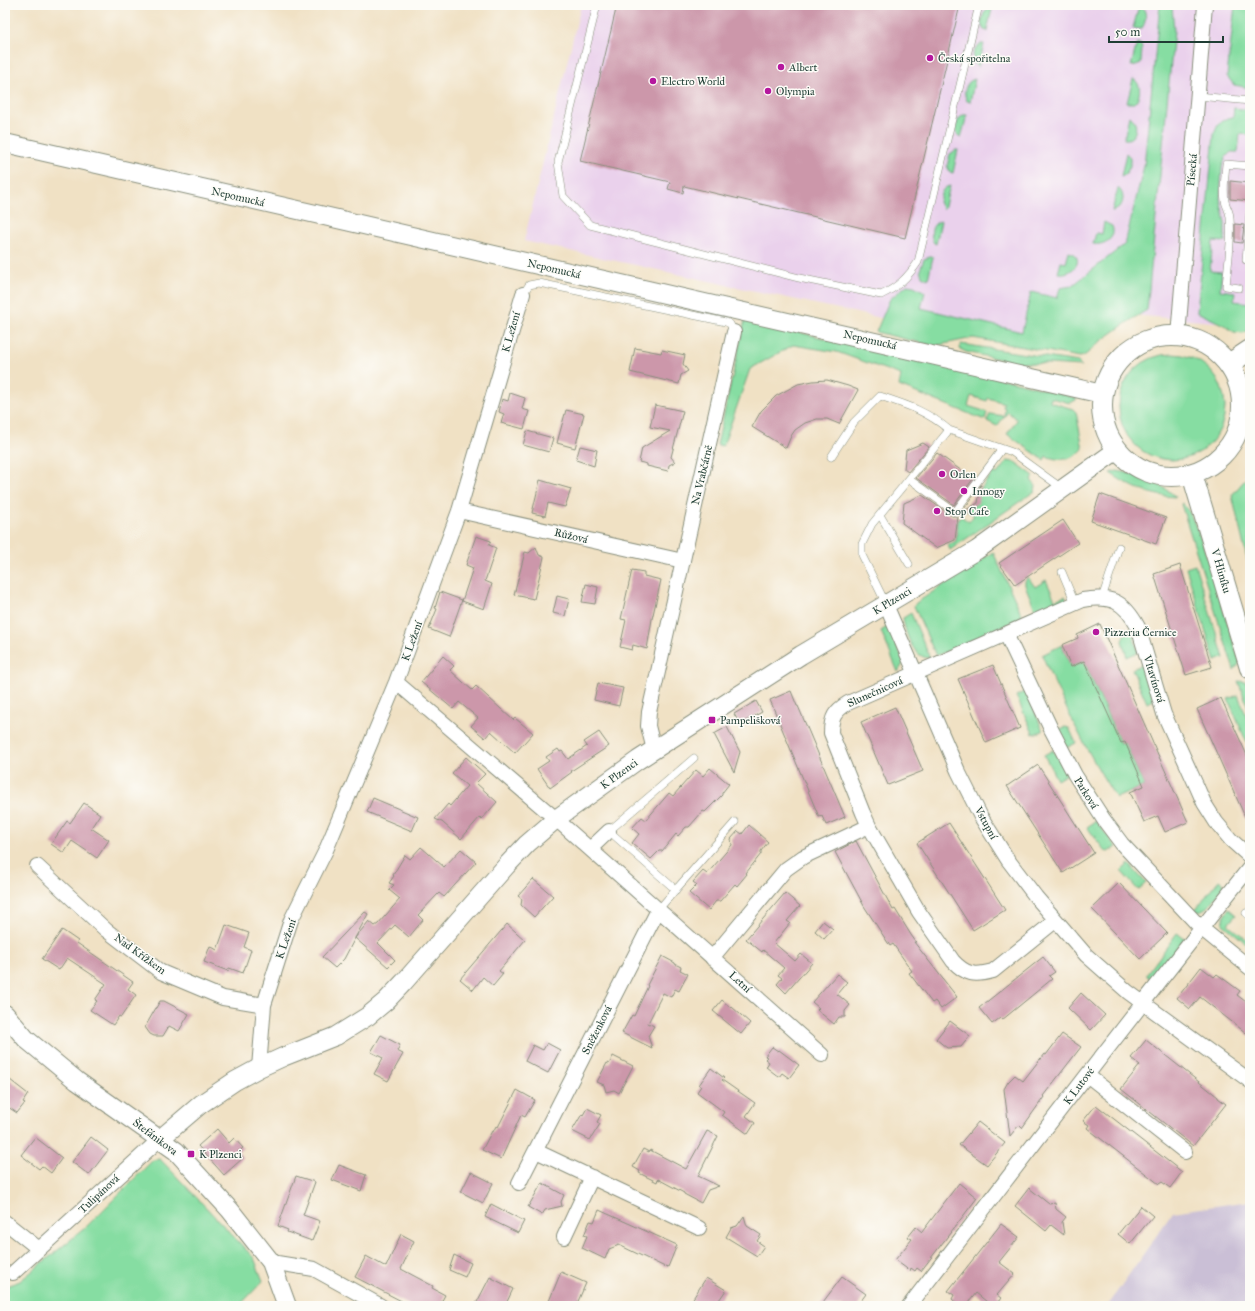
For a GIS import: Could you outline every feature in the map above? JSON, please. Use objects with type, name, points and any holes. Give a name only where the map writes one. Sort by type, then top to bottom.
[{"type":"main road","points":[[1178,336],[1197,340],[1215,350],[1229,364],[1240,389],[1245,423],[1223,454],[1209,466],[1192,474],[1176,477],[1159,476],[1143,471],[1128,462],[1116,450],[1106,433],[1102,414],[1102,394],[1109,374],[1121,357],[1126,353],[1138,345],[1157,337],[1178,336]]},
{"type":"main road","points":[[1229,364],[1250,350]]},
{"type":"main road","name":"V Hliníku","points":[[1192,474],[1250,668]]},
{"type":"street","name":"Písecká","points":[[1178,336],[1205,5]]},
{"type":"street","name":"Nepomucká","points":[[5,143],[609,290],[1102,394]]},
{"type":"street","name":"K Ležení","points":[[259,1068],[264,1005],[291,920],[326,850],[396,682],[459,511],[523,294]]},
{"type":"street","name":"Na Vrabčárně","points":[[654,750],[648,726],[649,712],[734,332]]},
{"type":"street","name":"K Plzenci","points":[[160,1139],[216,1092],[259,1068],[336,1036],[351,1028],[374,1012],[404,982],[527,844],[556,819],[654,750],[801,655],[977,550],[1116,450]]},
{"type":"street","name":"Růžová","points":[[459,511],[683,561]]},
{"type":"street","name":"Vltavínová","points":[[1006,634],[1083,600],[1102,598],[1116,602],[1124,607],[1132,616],[1138,627],[1164,714],[1204,803],[1216,822],[1231,840],[1250,857]]},
{"type":"street","name":"Vstupní","points":[[886,604],[958,771],[982,817],[1008,860],[1055,921],[1086,955],[1128,992],[1250,1081]]},
{"type":"street","name":"Slunečnicová","points":[[1006,634],[844,706],[834,716],[831,725],[831,733],[869,826],[918,912],[959,968],[974,974],[993,971],[1055,921]]},
{"type":"street","name":"Parková","points":[[1006,634],[1051,729],[1088,796],[1122,844],[1201,928],[1250,968]]},
{"type":"street","points":[[396,682],[556,819]]},
{"type":"street","name":"Letní","points":[[556,819],[822,1055]]},
{"type":"street","points":[[712,958],[786,869],[803,858],[869,826]]},
{"type":"street","points":[[590,850],[609,831]]},
{"type":"street","name":"Nad Křížkem","points":[[37,866],[106,930],[161,972],[223,998],[264,1005]]},
{"type":"street","name":"K Lutové","points":[[909,1306],[1201,928],[1250,867]]},
{"type":"street","name":"Sněženková","points":[[519,1184],[658,910]]},
{"type":"street","name":"Štefánikova","points":[[5,1014],[26,1039],[77,1081],[160,1139],[176,1152],[230,1210],[271,1262],[287,1306]]},
{"type":"street","points":[[1087,1075],[1185,1152]]},
{"type":"street","name":"Tulipánová","points":[[13,1273],[160,1139]]},
{"type":"street","points":[[536,1151],[699,1228]]},
{"type":"street","points":[[564,1237],[592,1177]]},
{"type":"street","points":[[5,1222],[39,1249]]},
{"type":"street","points":[[271,1262],[314,1269],[381,1306]]},
{"type":"lane","points":[[597,5],[558,162],[563,196],[590,225],[794,276],[881,295],[893,289],[904,280],[918,262],[979,5]]},
{"type":"lane","points":[[1198,96],[1250,101]]},
{"type":"lane","points":[[1239,288],[1226,286],[1231,231],[1229,208],[1225,202],[1225,174],[1226,164],[1250,166]]},
{"type":"lane","points":[[1250,212],[1246,260],[1250,261]]},
{"type":"lane","name":"K Ležení","points":[[523,294],[529,285],[539,283],[609,290]]},
{"type":"lane","name":"Na Vrabčárně","points":[[609,290],[726,322],[733,328],[734,332]]},
{"type":"lane","points":[[831,457],[854,422],[880,396],[920,410],[937,419],[950,430],[1012,452],[1063,489]]},
{"type":"lane","points":[[886,604],[862,556],[862,544],[872,524],[950,430]]},
{"type":"lane","points":[[909,479],[955,512],[1002,449]]},
{"type":"lane","points":[[880,514],[909,564]]},
{"type":"lane","points":[[1102,598],[1119,547]]},
{"type":"lane","points":[[1062,572],[1074,604]]},
{"type":"lane","points":[[676,890],[609,831],[694,758]]},
{"type":"lane","points":[[658,910],[735,822]]},
{"type":"shaded area","points":[[581,5],[1250,5],[1250,322],[1247,325],[1076,310],[1027,348],[973,338],[524,241]]},
{"type":"shaded area","points":[[1250,1201],[1250,1306],[1107,1306],[1173,1212]]},
{"type":"green space","points":[[1160,5],[1172,5],[1174,31],[1147,310],[1097,344],[1087,354],[1080,357],[973,338],[934,346],[876,332],[890,299],[907,285],[914,286],[925,292],[921,308],[1022,332],[1031,292],[1057,298],[1060,288],[1072,286],[1125,244],[1144,166]]},
{"type":"green space","points":[[1235,5],[1250,5],[1250,57],[1248,75],[1250,75],[1250,88],[1234,85],[1227,76]]},
{"type":"green space","points":[[1139,6],[1143,8],[1146,18],[1142,28],[1140,29],[1133,28]]},
{"type":"green space","points":[[989,8],[992,9],[987,31],[984,30],[981,24],[984,12]]},
{"type":"green space","points":[[1137,43],[1140,44],[1142,48],[1141,63],[1131,66]]},
{"type":"green space","points":[[984,44],[978,67],[975,65],[973,55],[978,46]]},
{"type":"green space","points":[[975,79],[970,102],[967,101],[965,91],[967,84]]},
{"type":"green space","points":[[1133,79],[1138,84],[1140,90],[1139,94],[1134,103],[1127,103]]},
{"type":"green space","points":[[1234,108],[1250,110],[1250,135],[1240,134],[1238,152],[1231,152],[1226,157],[1222,167],[1220,198],[1225,223],[1225,242],[1213,241],[1210,271],[1222,272],[1220,290],[1235,292],[1234,301],[1250,303],[1250,330],[1243,333],[1234,332],[1224,325],[1197,312],[1214,135],[1220,123],[1225,119],[1233,117]]},
{"type":"green space","points":[[963,115],[967,115],[961,138],[957,134],[956,128],[957,122]]},
{"type":"green space","points":[[1129,116],[1135,122],[1136,130],[1132,137],[1124,139]]},
{"type":"green space","points":[[958,150],[953,173],[950,172],[947,166],[950,154]]},
{"type":"green space","points":[[1126,153],[1130,157],[1130,166],[1126,174],[1121,176]]},
{"type":"green space","points":[[950,186],[944,209],[939,202],[940,196],[945,188]]},
{"type":"green space","points":[[1118,188],[1122,194],[1122,202],[1119,208],[1112,211]]},
{"type":"green space","points":[[941,221],[936,244],[932,240],[931,233],[935,224]]},
{"type":"green space","points":[[1104,222],[1112,226],[1113,234],[1108,240],[1101,244],[1093,244],[1096,233],[1102,234]]},
{"type":"green space","points":[[1069,252],[1077,258],[1076,266],[1069,272],[1058,273],[1061,262],[1066,263]]},
{"type":"green space","points":[[933,257],[928,279],[922,276],[920,270],[924,259]]},
{"type":"green space","points":[[745,320],[1020,383],[1076,398],[1076,400],[1070,403],[1051,398],[1050,402],[1073,409],[1076,412],[1083,449],[1071,458],[1056,459],[1046,456],[1044,460],[1007,434],[1017,420],[1008,412],[997,426],[987,421],[990,414],[1004,416],[1004,403],[988,398],[987,401],[971,396],[968,406],[987,412],[985,420],[899,386],[901,375],[837,352],[793,345],[750,369],[723,446],[717,445]]},
{"type":"green space","points":[[961,344],[1078,362],[1082,366],[1013,362],[966,352],[960,349]]},
{"type":"green space","points":[[1172,354],[1192,358],[1209,370],[1221,387],[1225,407],[1221,427],[1209,444],[1192,456],[1172,460],[1152,456],[1135,444],[1123,427],[1119,407],[1123,387],[1135,370],[1152,358]]},
{"type":"green space","points":[[1007,461],[1015,462],[1034,476],[1031,480],[1036,486],[1035,491],[950,550],[948,545],[956,541],[958,520],[961,516],[969,522],[974,515],[966,510],[993,472],[997,474]]},
{"type":"green space","points":[[1117,471],[1133,474],[1156,483],[1176,497],[1149,493],[1134,487],[1110,473]]},
{"type":"green space","points":[[1250,474],[1250,572],[1232,495]]},
{"type":"green space","points":[[1182,503],[1190,513],[1201,539],[1240,663],[1234,670],[1181,504]]},
{"type":"green space","points":[[993,552],[1022,615],[1022,618],[936,656],[914,606],[916,603]]},
{"type":"green space","points":[[1195,565],[1224,658],[1215,661],[1186,568]]},
{"type":"green space","points":[[1028,577],[1035,587],[1046,580],[1055,600],[1065,596],[1067,600],[1041,611],[1035,609],[1025,585],[1025,581]]},
{"type":"green space","points":[[911,613],[930,658],[919,654],[911,644],[908,637],[903,618]]},
{"type":"green space","points":[[887,627],[890,630],[904,662],[898,672],[881,631]]},
{"type":"green space","points":[[1131,628],[1138,652],[1127,657],[1122,641],[1124,635]]},
{"type":"green space","points":[[1062,645],[1071,667],[1084,661],[1120,743],[1125,742],[1144,786],[1116,798],[1095,764],[1067,710],[1042,655]]},
{"type":"green space","points":[[1142,665],[1154,700],[1147,703],[1132,669]]},
{"type":"green space","points":[[1238,681],[1246,682],[1250,693],[1250,712]]},
{"type":"green space","points":[[1026,691],[1043,731],[1033,734],[1016,696]]},
{"type":"green space","points":[[1238,695],[1250,725],[1250,750],[1228,699]]},
{"type":"green space","points":[[1065,727],[1069,728],[1076,743],[1066,748],[1058,730]]},
{"type":"green space","points":[[1053,750],[1067,774],[1057,780],[1044,755]]},
{"type":"green space","points":[[1096,821],[1116,847],[1108,852],[1105,851],[1087,827]]},
{"type":"green space","points":[[1129,864],[1146,883],[1138,890],[1121,871]]},
{"type":"green space","points":[[1219,880],[1225,885],[1215,898],[1204,909],[1194,911]]},
{"type":"green space","points":[[1229,909],[1236,915],[1228,924],[1250,942],[1250,946],[1223,924],[1224,916]]},
{"type":"green space","points":[[1177,933],[1184,938],[1152,980],[1147,976],[1147,974]]},
{"type":"green space","points":[[160,1159],[254,1258],[263,1281],[239,1306],[5,1306],[5,1287],[20,1281],[85,1228],[153,1160]]},
{"type":"building","name":"Olympia","points":[[617,5],[960,5],[905,238],[684,186],[683,193],[668,189],[670,182],[580,161]]},
{"type":"building","points":[[1230,181],[1250,183],[1250,201],[1230,199]]},
{"type":"building","points":[[1235,224],[1244,225],[1242,243],[1235,242]]},
{"type":"building","points":[[635,348],[661,353],[662,350],[685,355],[683,364],[688,371],[681,375],[679,384],[630,372]]},
{"type":"building","points":[[827,380],[858,390],[839,424],[827,419],[817,419],[805,423],[795,430],[786,448],[752,427],[761,411],[776,396],[798,384]]},
{"type":"building","points":[[510,393],[525,398],[522,409],[529,411],[524,429],[501,423],[504,414],[499,412],[502,399],[508,401]]},
{"type":"building","points":[[655,405],[683,411],[671,457],[675,462],[669,465],[668,471],[647,466],[647,464],[639,462],[642,448],[670,431],[650,427]]},
{"type":"building","points":[[566,410],[584,414],[575,448],[557,443]]},
{"type":"building","points":[[527,431],[553,438],[549,452],[523,445]]},
{"type":"building","points":[[923,443],[929,447],[908,472],[904,469],[906,450]]},
{"type":"building","points":[[580,446],[597,450],[594,466],[576,460]]},
{"type":"building","points":[[937,453],[973,479],[954,505],[916,478]]},
{"type":"building","points":[[540,480],[571,489],[565,507],[548,503],[545,516],[532,513]]},
{"type":"building","points":[[981,485],[978,503],[962,512]]},
{"type":"building","points":[[1100,494],[1166,518],[1156,544],[1091,521]]},
{"type":"building","points":[[922,495],[952,516],[958,516],[955,540],[936,548],[902,523],[904,503]]},
{"type":"building","points":[[1063,520],[1078,543],[1015,585],[999,563]]},
{"type":"building","points":[[476,536],[491,541],[489,545],[496,548],[485,581],[492,584],[484,609],[462,601],[473,568],[466,565]]},
{"type":"building","points":[[536,547],[539,555],[544,557],[534,599],[514,595],[525,552],[529,553]]},
{"type":"building","points":[[1180,565],[1212,667],[1186,675],[1154,574]]},
{"type":"building","points":[[632,570],[644,572],[644,576],[661,580],[647,649],[633,645],[632,650],[620,647],[626,620],[621,619]]},
{"type":"building","points":[[586,584],[598,587],[595,604],[582,602]]},
{"type":"building","points":[[440,592],[462,600],[449,637],[429,629],[437,609],[435,608]]},
{"type":"building","points":[[557,596],[569,599],[565,616],[553,613]]},
{"type":"building","points":[[1100,624],[1188,822],[1165,832],[1158,816],[1144,822],[1130,792],[1144,786],[1125,742],[1121,743],[1084,661],[1071,667],[1062,645],[1078,638],[1077,635]]},
{"type":"building","points":[[443,656],[454,666],[450,670],[472,690],[476,686],[513,720],[515,718],[533,733],[515,753],[491,731],[485,738],[471,726],[478,718],[459,702],[453,709],[421,682]]},
{"type":"building","points":[[993,665],[1020,728],[986,743],[958,679]]},
{"type":"building","points":[[598,683],[623,688],[619,706],[594,700]]},
{"type":"building","points":[[791,691],[845,817],[826,825],[822,816],[819,817],[770,700]]},
{"type":"building","points":[[1221,698],[1250,762],[1250,828],[1197,709]]},
{"type":"building","points":[[756,701],[762,712],[740,724],[734,714]]},
{"type":"building","points":[[895,707],[923,771],[888,785],[861,722]]},
{"type":"building","points":[[727,727],[740,752],[734,772],[714,734]]},
{"type":"building","points":[[599,732],[609,746],[571,771],[572,772],[550,788],[537,769],[549,761],[546,757],[558,749],[560,752],[562,751],[568,759],[587,746],[584,742]]},
{"type":"building","points":[[466,757],[485,774],[476,783],[497,802],[482,819],[480,817],[461,839],[442,822],[435,819],[448,804],[450,806],[467,786],[452,773]]},
{"type":"building","points":[[1038,765],[1094,853],[1063,873],[1007,786]]},
{"type":"building","points":[[710,768],[729,784],[722,795],[705,812],[703,811],[689,827],[686,827],[678,836],[676,834],[662,851],[659,851],[651,859],[632,843],[639,834],[632,828],[642,817],[646,820],[669,793],[673,796],[696,770],[703,776]]},
{"type":"building","points":[[373,798],[418,817],[412,831],[367,812]]},
{"type":"building","points":[[84,803],[100,814],[91,828],[109,840],[97,858],[72,841],[64,853],[51,844],[67,821],[70,823]]},
{"type":"building","points":[[949,823],[1005,910],[973,930],[917,843]]},
{"type":"building","points":[[749,825],[768,842],[761,851],[761,854],[746,873],[747,874],[737,886],[735,884],[720,901],[716,901],[709,910],[689,893],[697,885],[693,882],[703,871],[707,874],[732,845],[731,839],[738,831],[742,834]]},
{"type":"building","points":[[856,841],[893,910],[895,909],[916,942],[914,942],[957,997],[941,1009],[935,1001],[932,1003],[909,973],[912,971],[893,944],[890,946],[864,906],[835,852]]},
{"type":"building","points":[[421,847],[444,867],[461,849],[476,862],[444,897],[439,893],[418,915],[423,920],[409,937],[395,925],[378,943],[395,960],[388,967],[355,938],[369,921],[375,926],[378,924],[400,899],[389,890],[394,885],[389,883],[405,855],[410,859]]},
{"type":"building","points":[[533,879],[553,896],[534,917],[521,905],[522,899],[518,896]]},
{"type":"building","points":[[1119,883],[1167,933],[1140,959],[1092,909]]},
{"type":"building","points":[[785,893],[800,906],[787,921],[790,923],[774,943],[795,961],[801,954],[812,963],[786,993],[777,984],[782,978],[778,975],[784,968],[763,950],[762,952],[746,939]]},
{"type":"building","points":[[365,912],[368,914],[344,959],[335,968],[322,957]]},
{"type":"building","points":[[823,921],[833,929],[824,939],[815,931]]},
{"type":"building","points":[[507,924],[525,940],[499,971],[503,974],[493,986],[483,977],[473,990],[460,979]]},
{"type":"building","points":[[226,925],[249,933],[244,947],[251,950],[243,973],[229,968],[228,971],[204,962],[210,946],[217,950]]},
{"type":"building","points":[[62,930],[78,941],[77,943],[133,982],[128,989],[136,995],[121,1017],[119,1016],[113,1025],[90,1010],[97,1001],[95,1000],[106,984],[67,958],[59,970],[42,959]]},
{"type":"building","points":[[662,956],[681,967],[680,970],[688,974],[679,991],[675,989],[671,997],[663,993],[648,1023],[654,1026],[648,1036],[652,1048],[622,1033],[632,1015],[634,1016],[648,986],[647,985]]},
{"type":"building","points":[[1043,957],[1055,972],[1049,976],[1052,979],[1002,1020],[1000,1018],[992,1024],[979,1008]]},
{"type":"building","points":[[1201,967],[1214,977],[1217,974],[1240,991],[1237,995],[1250,1005],[1250,1036],[1200,997],[1190,1009],[1177,998]]},
{"type":"building","points":[[837,974],[847,982],[837,994],[850,1005],[845,1011],[845,1017],[839,1017],[834,1024],[817,1010],[819,1008],[812,1002]]},
{"type":"building","points":[[1081,993],[1105,1015],[1091,1030],[1068,1008]]},
{"type":"building","points":[[722,1000],[750,1023],[741,1034],[713,1011]]},
{"type":"building","points":[[160,1001],[164,1001],[189,1014],[179,1031],[169,1026],[163,1036],[154,1036],[150,1034],[145,1027]]},
{"type":"building","points":[[950,1021],[970,1036],[961,1047],[947,1048],[936,1039]]},
{"type":"building","points":[[1062,1034],[1081,1047],[1043,1096],[1044,1097],[1022,1128],[1019,1125],[1010,1136],[1004,1089],[1015,1075],[1023,1081]]},
{"type":"building","points":[[381,1035],[400,1045],[397,1051],[403,1054],[388,1081],[374,1074],[383,1058],[371,1052]]},
{"type":"building","points":[[1146,1040],[1226,1104],[1193,1146],[1121,1089],[1140,1065],[1131,1058]]},
{"type":"building","points":[[547,1043],[560,1050],[548,1073],[525,1061],[533,1045],[543,1050]]},
{"type":"building","points":[[772,1047],[778,1051],[779,1050],[799,1065],[789,1078],[782,1073],[779,1077],[766,1067],[769,1062],[765,1059],[767,1057],[765,1056]]},
{"type":"building","points":[[613,1056],[633,1066],[619,1093],[614,1090],[606,1092],[604,1085],[597,1082],[607,1063],[609,1064]]},
{"type":"building","points":[[711,1068],[724,1078],[722,1080],[755,1103],[746,1116],[755,1123],[748,1134],[722,1115],[724,1112],[697,1092],[701,1086],[699,1085]]},
{"type":"building","points":[[5,1076],[28,1094],[23,1102],[25,1103],[17,1113],[5,1105]]},
{"type":"building","points":[[517,1090],[535,1100],[525,1117],[521,1115],[501,1159],[482,1150],[492,1131],[493,1132],[496,1126],[498,1127]]},
{"type":"building","points":[[1096,1105],[1182,1172],[1170,1188],[1162,1182],[1159,1184],[1087,1128],[1089,1125],[1083,1121]]},
{"type":"building","points":[[587,1108],[601,1115],[597,1122],[600,1124],[590,1140],[572,1131]]},
{"type":"building","points":[[978,1122],[1005,1143],[987,1165],[959,1145]]},
{"type":"building","points":[[217,1129],[229,1143],[234,1138],[243,1148],[238,1152],[243,1158],[224,1175],[198,1146]]},
{"type":"building","points":[[707,1131],[718,1136],[698,1176],[719,1186],[708,1190],[701,1203],[658,1179],[657,1182],[639,1173],[640,1171],[633,1167],[643,1149],[649,1152],[650,1150],[686,1169]]},
{"type":"building","points":[[35,1137],[62,1158],[51,1173],[42,1166],[39,1169],[21,1155]]},
{"type":"building","points":[[91,1137],[108,1150],[89,1175],[72,1162]]},
{"type":"building","points":[[339,1165],[366,1175],[361,1191],[332,1180]]},
{"type":"building","points":[[471,1172],[493,1183],[483,1203],[461,1192]]},
{"type":"building","points":[[296,1176],[315,1182],[303,1215],[320,1221],[312,1241],[287,1232],[288,1230],[278,1226]]},
{"type":"building","points":[[542,1183],[564,1195],[561,1202],[562,1206],[545,1210],[542,1215],[528,1207]]},
{"type":"building","points":[[959,1183],[977,1198],[921,1271],[917,1268],[915,1271],[911,1268],[910,1271],[895,1260],[912,1239],[908,1237],[916,1227],[922,1232]]},
{"type":"building","points":[[1029,1188],[1049,1204],[1055,1203],[1056,1209],[1066,1217],[1062,1222],[1064,1235],[1051,1225],[1046,1231],[1015,1206]]},
{"type":"building","points":[[491,1204],[524,1221],[518,1233],[485,1217]]},
{"type":"building","points":[[1141,1206],[1153,1216],[1130,1244],[1118,1234]]},
{"type":"building","points":[[599,1210],[677,1245],[668,1267],[665,1267],[619,1245],[609,1249],[605,1259],[582,1248],[587,1236],[584,1235],[590,1221],[594,1222]]},
{"type":"building","points":[[744,1216],[747,1226],[761,1235],[757,1241],[764,1246],[757,1256],[726,1237],[731,1228],[737,1226]]},
{"type":"building","points":[[1001,1224],[1019,1237],[999,1262],[1015,1274],[997,1295],[1001,1298],[995,1306],[992,1306],[976,1293],[966,1306],[960,1306],[952,1299],[954,1295],[948,1291]]},
{"type":"building","points":[[401,1234],[414,1241],[401,1269],[433,1286],[432,1288],[445,1295],[439,1306],[411,1306],[355,1277],[366,1256],[386,1267]]},
{"type":"building","points":[[454,1255],[471,1263],[465,1277],[449,1270]]},
{"type":"building","points":[[561,1272],[586,1283],[576,1306],[547,1306]]},
{"type":"building","points":[[490,1277],[513,1289],[505,1306],[475,1306]]},
{"type":"building","points":[[842,1277],[866,1294],[857,1306],[820,1306]]},
{"type":"building","points":[[706,1278],[726,1290],[715,1306],[702,1306],[692,1300]]},
{"type":"place","name":"Česká spořitelna","points":[[930,58]]},
{"type":"place","name":"Albert","points":[[781,67]]},
{"type":"place","name":"Electro World","points":[[653,81]]},
{"type":"place","name":"Olympia","points":[[768,91]]},
{"type":"place","name":"Orlen","points":[[942,474]]},
{"type":"place","name":"Innogy","points":[[964,491]]},
{"type":"place","name":"Stop Cafe","points":[[937,511]]},
{"type":"place","name":"Pizzeria Černice","points":[[1096,632]]},
{"type":"place","name":"Pampelišková","points":[[712,720]]},
{"type":"place","name":"K Plzenci","points":[[191,1154]]}]
